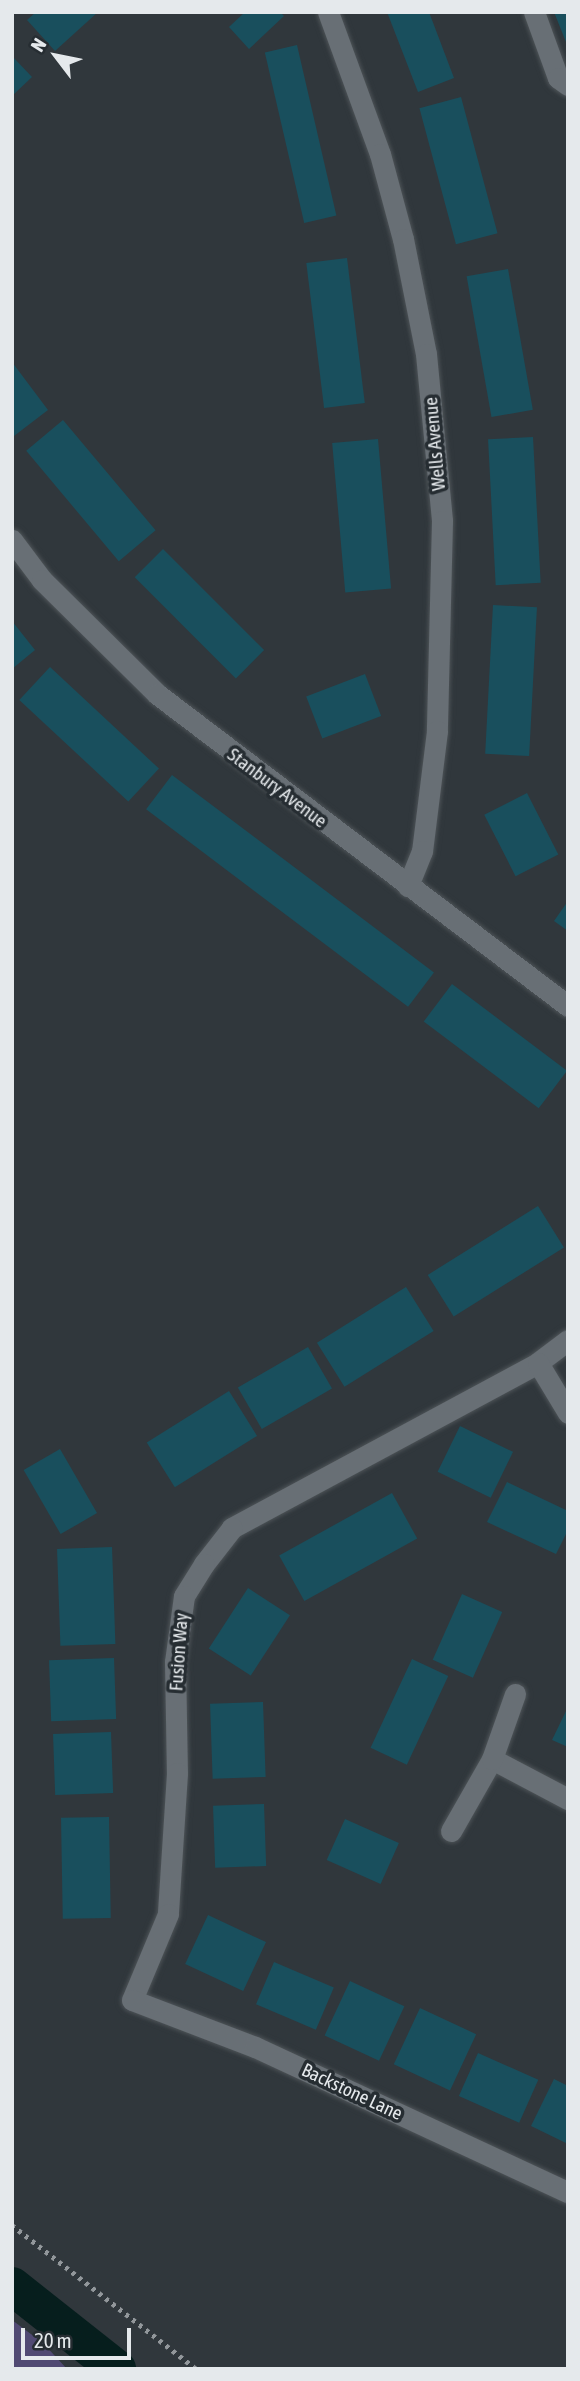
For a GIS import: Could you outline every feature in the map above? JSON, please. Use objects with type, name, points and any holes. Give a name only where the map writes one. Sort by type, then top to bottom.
[{"type":"street","name":"Wells Avenue","points":[[328,12],[380,154],[403,239],[426,354],[441,507],[437,732],[422,852],[408,886]]},
{"type":"street","points":[[534,12],[558,78],[568,85]]},
{"type":"street","name":"Stanbury Avenue","points":[[12,540],[42,580],[157,694],[568,1006]]},
{"type":"street","name":"Fusion Way","points":[[132,2000],[168,1914],[177,1773],[175,1662],[184,1596],[204,1563],[232,1528],[538,1363],[568,1340]]},
{"type":"street","points":[[538,1363],[568,1413]]},
{"type":"street","points":[[451,1831],[492,1759],[515,1694]]},
{"type":"street","points":[[492,1759],[568,1799]]},
{"type":"street","name":"Backstone Lane","points":[[132,2000],[255,2047],[568,2192]]},
{"type":"path","points":[[12,2225],[196,2369]]},
{"type":"shaded area","points":[[12,2320],[43,2343],[67,2369],[12,2369]]},
{"type":"building","points":[[36,12],[98,12],[55,51],[27,20]]},
{"type":"building","points":[[245,12],[280,12],[284,16],[249,49],[229,27]]},
{"type":"building","points":[[387,12],[429,12],[454,78],[418,92]]},
{"type":"building","points":[[554,12],[568,12],[568,47]]},
{"type":"building","points":[[297,45],[336,216],[304,223],[265,52]]},
{"type":"building","points":[[12,56],[32,77],[12,96]]},
{"type":"building","points":[[461,97],[497,233],[456,244],[419,108]]},
{"type":"building","points":[[347,258],[365,403],[324,408],[306,263]]},
{"type":"building","points":[[508,269],[533,410],[491,417],[467,276]]},
{"type":"building","points":[[12,362],[48,410],[14,436],[12,433]]},
{"type":"building","points":[[63,420],[156,530],[119,561],[26,451]]},
{"type":"building","points":[[533,437],[541,583],[496,585],[488,439]]},
{"type":"building","points":[[378,439],[391,588],[345,592],[332,443]]},
{"type":"building","points":[[163,549],[264,650],[236,678],[135,577]]},
{"type":"building","points":[[493,605],[537,607],[529,756],[485,754]]},
{"type":"building","points":[[12,621],[35,650],[12,669]]},
{"type":"building","points":[[50,667],[159,769],[128,802],[19,700]]},
{"type":"building","points":[[365,674],[381,716],[322,739],[306,697]]},
{"type":"building","points":[[172,775],[434,972],[408,1007],[146,809]]},
{"type":"building","points":[[527,793],[558,854],[516,876],[484,815]]},
{"type":"building","points":[[568,901],[568,931],[554,921]]},
{"type":"building","points":[[452,984],[567,1071],[539,1108],[424,1022]]},
{"type":"building","points":[[538,1206],[564,1248],[454,1316],[428,1275]]},
{"type":"building","points":[[406,1287],[434,1331],[345,1387],[317,1343]]},
{"type":"building","points":[[308,1347],[332,1389],[262,1429],[238,1388]]},
{"type":"building","points":[[229,1391],[257,1436],[175,1487],[147,1442]]},
{"type":"building","points":[[460,1426],[513,1452],[491,1498],[438,1472]]},
{"type":"building","points":[[60,1449],[97,1513],[61,1534],[24,1470]]},
{"type":"building","points":[[507,1482],[568,1511],[568,1530],[556,1554],[487,1522]]},
{"type":"building","points":[[392,1493],[417,1538],[304,1601],[279,1556]]},
{"type":"building","points":[[112,1547],[115,1644],[60,1646],[57,1549]]},
{"type":"building","points":[[248,1588],[290,1615],[251,1676],[209,1648]]},
{"type":"building","points":[[462,1594],[502,1612],[473,1678],[433,1660]]},
{"type":"building","points":[[114,1658],[116,1719],[51,1721],[49,1660]]},
{"type":"building","points":[[412,1659],[448,1676],[407,1765],[371,1748]]},
{"type":"building","points":[[263,1702],[266,1777],[213,1779],[210,1704]]},
{"type":"building","points":[[568,1707],[568,1747],[552,1740]]},
{"type":"building","points":[[111,1732],[113,1793],[55,1795],[53,1734]]},
{"type":"building","points":[[264,1804],[266,1866],[215,1868],[213,1806]]},
{"type":"building","points":[[109,1817],[111,1918],[63,1919],[61,1818]]},
{"type":"building","points":[[345,1819],[399,1843],[381,1884],[327,1860]]},
{"type":"building","points":[[208,1915],[266,1942],[243,1991],[185,1964]]},
{"type":"building","points":[[274,1962],[334,1987],[316,2030],[256,2004]]},
{"type":"building","points":[[350,1981],[404,2006],[379,2061],[325,2035]]},
{"type":"building","points":[[420,2008],[476,2034],[450,2090],[394,2064]]},
{"type":"building","points":[[478,2053],[538,2080],[519,2123],[459,2096]]},
{"type":"building","points":[[554,2079],[568,2086],[568,2144],[531,2126]]},
{"type":"waterway","points":[[12,2286],[117,2369]]}]
